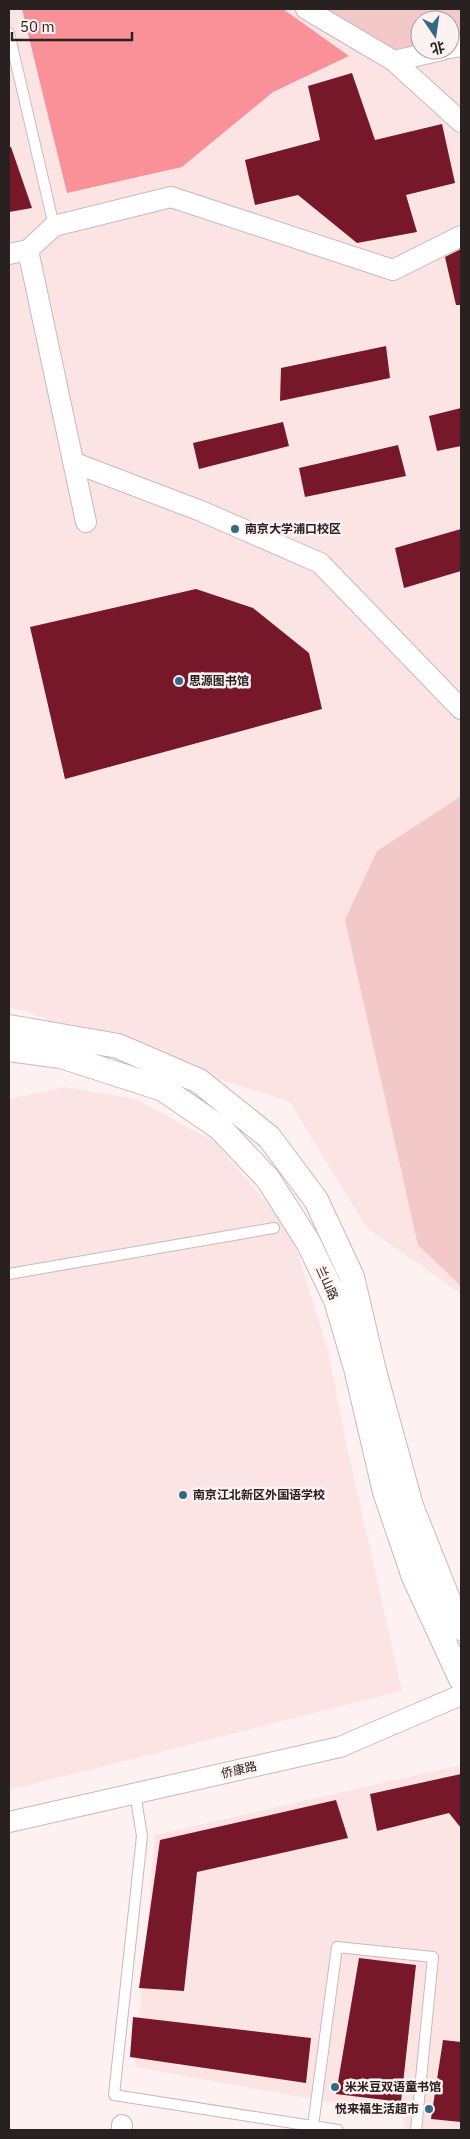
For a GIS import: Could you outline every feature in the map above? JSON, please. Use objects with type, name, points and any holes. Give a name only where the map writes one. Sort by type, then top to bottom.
[{"type":"street","points":[[306,9],[394,61],[461,122]]},
{"type":"street","points":[[394,61],[410,57]]},
{"type":"street","points":[[86,522],[75,463],[18,252],[54,226],[171,197],[393,270],[461,236]]},
{"type":"street","points":[[75,463],[201,511],[320,563],[461,709]]},
{"type":"street","name":"兰山路","points":[[9,1027],[118,1046],[199,1081],[270,1137],[316,1200],[352,1276],[374,1371],[411,1506],[461,1628]]},
{"type":"street","name":"兰山路","points":[[9,1049],[61,1056],[163,1089],[220,1128],[268,1179],[308,1242],[336,1300],[356,1368],[385,1492],[414,1577],[461,1679]]},
{"type":"street","name":"侨康路","points":[[9,1822],[340,1747],[461,1695]]},
{"type":"lane","points":[[9,32],[54,226]]},
{"type":"lane","points":[[9,1274],[274,1228]]},
{"type":"lane","points":[[135,1793],[142,1836],[114,2095],[338,2130]]},
{"type":"lane","points":[[313,2126],[337,1946],[432,1957],[416,2130]]},
{"type":"shaded area","name":"南京大学浦口校区","points":[[9,9],[461,9],[461,1294],[367,1228],[289,1101],[137,1054],[25,1011],[9,1008]]},
{"type":"shaded area","points":[[22,9],[283,9],[349,56],[273,92],[182,167],[67,193]]},
{"type":"shaded area","points":[[314,9],[461,9],[460,43],[460,10],[410,10],[410,53],[396,57]]},
{"type":"shaded area","points":[[460,797],[461,1286],[418,1245],[345,920],[377,851]]},
{"type":"shaded area","name":"南京江北新区外国语学校","points":[[65,1087],[136,1099],[215,1142],[291,1231],[329,1355],[345,1438],[402,1691],[9,1790],[9,1099]]},
{"type":"shaded area","points":[[461,1765],[461,2130],[406,2130],[402,2115],[135,2067],[155,1835]]},
{"type":"building","points":[[352,73],[375,140],[442,124],[455,183],[406,195],[417,232],[357,243],[298,195],[255,205],[245,160],[320,140],[308,86]]},
{"type":"building","points":[[9,147],[11,147],[32,208],[9,212]]},
{"type":"building","points":[[461,249],[461,305],[456,305],[445,257]]},
{"type":"building","points":[[386,346],[390,378],[280,401],[281,368]]},
{"type":"building","points":[[461,408],[461,446],[437,451],[429,416]]},
{"type":"building","points":[[283,422],[289,446],[199,469],[193,443]]},
{"type":"building","points":[[398,445],[406,476],[305,497],[299,468]]},
{"type":"building","points":[[461,529],[461,571],[404,588],[395,548]]},
{"type":"building","name":"思源图书馆","points":[[196,589],[253,608],[309,653],[322,709],[65,779],[30,627]]},
{"type":"building","points":[[461,1774],[461,1828],[449,1813],[377,1831],[370,1794]]},
{"type":"building","points":[[336,1800],[348,1838],[197,1872],[184,1991],[139,1988],[160,1840]]},
{"type":"building","points":[[359,1958],[416,1965],[401,2102],[336,2094]]},
{"type":"building","points":[[133,2017],[311,2038],[306,2083],[130,2057]]},
{"type":"building","points":[[443,2040],[461,2042],[461,2122],[431,2119]]},
{"type":"place","name":"南京大学浦口校区","points":[[235,529]]},
{"type":"place","name":"思源图书馆","points":[[179,681]]},
{"type":"place","name":"南京江北新区外国语学校","points":[[183,1495]]},
{"type":"place","name":"米米豆双语童书馆","points":[[335,2087]]},
{"type":"place","name":"悦来福生活超市","points":[[429,2109]]}]
